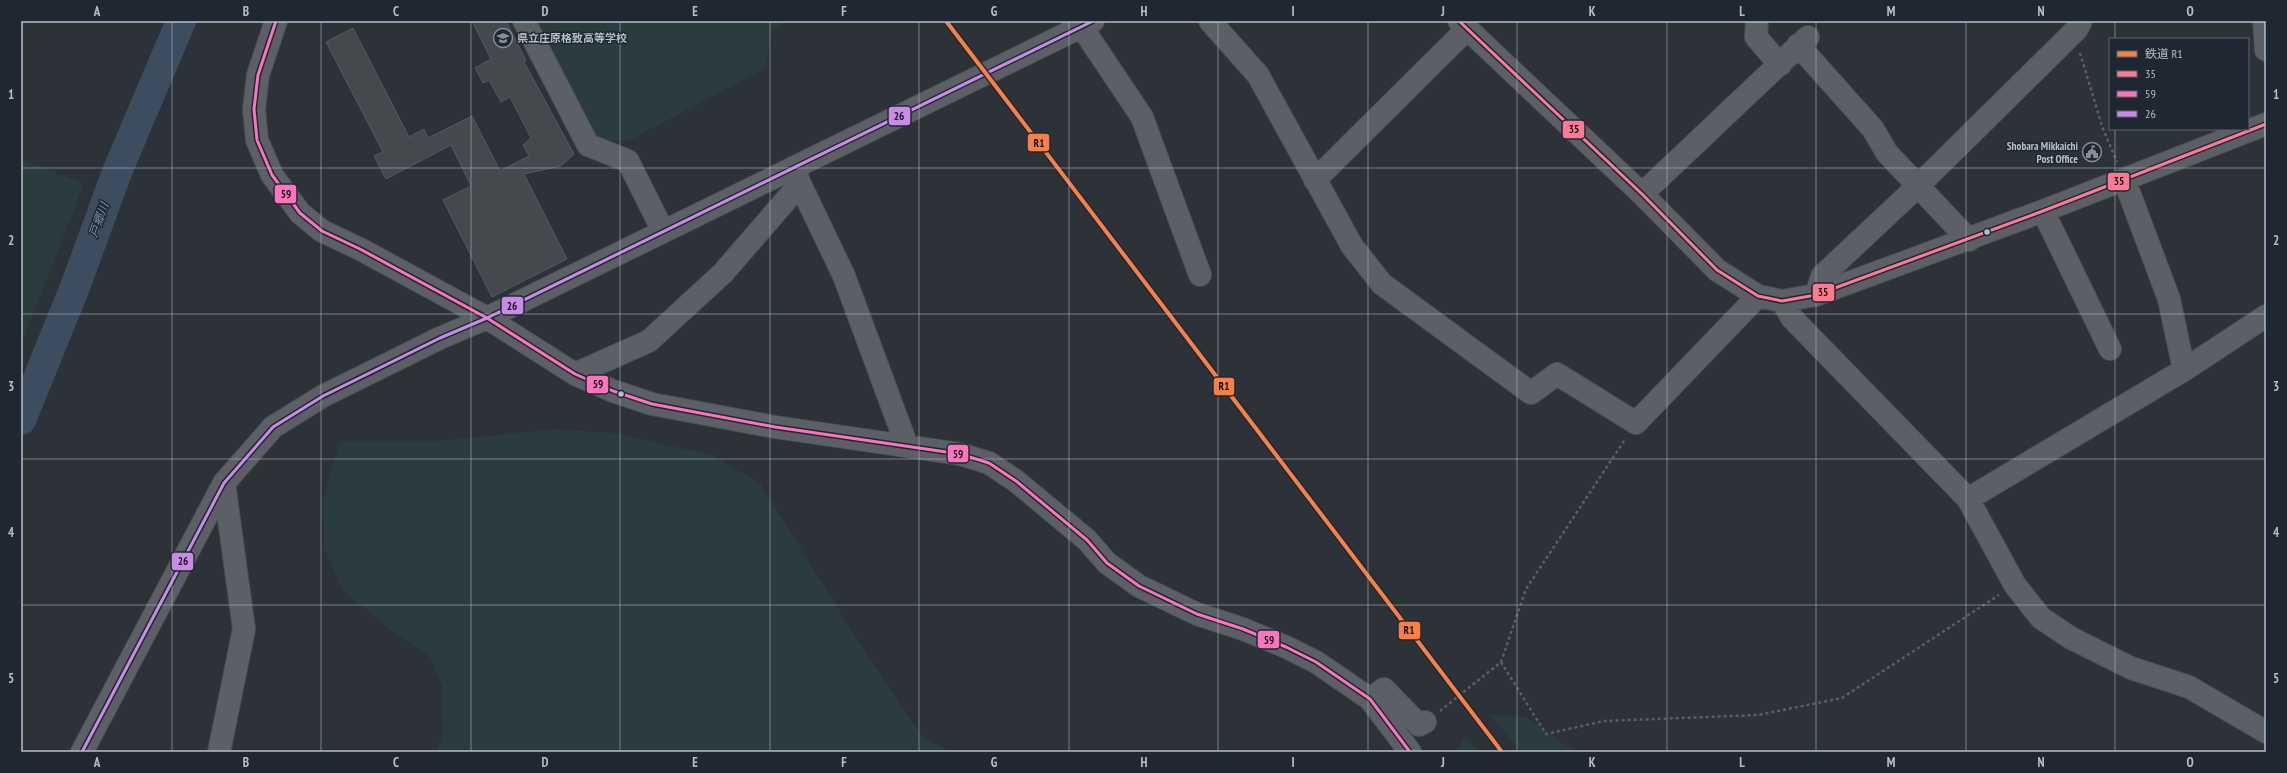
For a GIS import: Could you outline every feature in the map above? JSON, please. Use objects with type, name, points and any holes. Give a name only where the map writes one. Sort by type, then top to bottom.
[{"type":"street","points":[[276,21],[258,75],[254,109],[257,140],[272,175],[300,213],[322,231],[360,249],[487,318],[575,374],[613,391],[652,404],[775,427],[960,454],[989,463],[1016,480],[1087,540],[1107,563],[1139,586],[1197,614],[1243,629],[1286,647],[1316,662],[1370,699],[1410,752]]},
{"type":"street","points":[[524,21],[588,145],[628,161],[663,231]]},
{"type":"street","points":[[1210,21],[1258,75],[1352,246],[1382,284],[1531,393],[1557,374],[1636,423],[1758,296]]},
{"type":"street","points":[[1757,21],[1756,37],[1780,65]]},
{"type":"street","points":[[2264,21],[2266,50]]},
{"type":"street","points":[[82,752],[224,484],[272,426],[337,390],[440,338],[487,318],[663,231],[797,175],[958,86],[1087,24],[1142,118],[1200,275]]},
{"type":"street","points":[[1315,180],[1463,24],[1642,194],[1717,270],[1758,296],[1782,301],[1816,295],[1968,240],[2266,124]]},
{"type":"street","points":[[1816,295],[1822,276],[1918,186],[2077,24]]},
{"type":"street","points":[[1642,194],[1780,65],[1803,41],[1873,129],[1887,154],[1968,240]]},
{"type":"street","points":[[575,374],[649,341],[723,273],[797,175]]},
{"type":"street","points":[[797,175],[844,276],[907,446]]},
{"type":"street","points":[[2124,179],[2169,299],[2184,370]]},
{"type":"street","points":[[2043,211],[2110,349]]},
{"type":"street","points":[[1782,301],[1792,318],[1968,499],[2015,585],[2041,618],[2071,638],[2131,668],[2189,687],[2266,732]]},
{"type":"street","points":[[1968,499],[2184,370],[2266,316]]},
{"type":"street","points":[[219,752],[244,629],[224,484]]},
{"type":"street","points":[[1370,699],[1384,689],[1419,725],[1425,722]]},
{"type":"path","points":[[2077,24],[2077,41],[2103,129],[2124,179]]},
{"type":"path","points":[[1425,722],[1494,666],[1502,662],[1526,589],[1636,423]]},
{"type":"path","points":[[1502,662],[1546,734],[1604,721],[1758,715],[1842,698],[2015,585]]},
{"type":"shaded area","points":[[538,21],[788,21],[771,30],[766,68],[628,141],[597,140]]},
{"type":"shaded area","points":[[21,159],[84,184],[22,342],[24,360],[21,367]]},
{"type":"shaded area","points":[[555,429],[613,433],[712,455],[760,483],[859,642],[921,735],[950,752],[436,752],[443,735],[442,686],[430,657],[396,634],[343,591],[324,548],[323,499],[340,442],[429,442]]},
{"type":"shaded area","points":[[1489,715],[1526,717],[1576,752],[1522,752]]},
{"type":"shaded area","points":[[1465,736],[1479,752],[1456,752]]},
{"type":"building","points":[[472,21],[506,21],[526,60],[524,62],[574,154],[561,166],[524,174],[567,259],[492,297],[443,200],[471,186],[451,145],[386,179],[374,156],[383,152],[326,42],[353,28],[409,137],[424,129],[428,138],[472,116],[500,171],[529,156],[523,145],[531,138],[510,97],[501,102],[489,80],[483,83],[475,68],[491,59]]},
{"type":"waterway","name":"戸郷川","points":[[21,420],[75,287],[117,172],[181,21]]},
{"type":"rail line","name":"R1","points":[[946,21],[1502,752]]},
{"type":"transit line","name":"59","points":[[276,21],[258,75],[254,109],[257,140],[272,175],[300,213],[322,231],[360,249],[487,318],[575,374],[613,391],[652,404],[775,427],[960,454],[989,463],[1016,481],[1087,540],[1107,563],[1139,586],[1197,614],[1243,629],[1286,647],[1316,662],[1370,699],[1410,752]]},
{"type":"transit line","name":"26","points":[[82,752],[224,483],[273,427],[323,396],[440,338],[487,318],[1093,21]]},
{"type":"transit line","name":"35","points":[[1459,21],[1642,194],[1717,270],[1758,296],[1782,301],[1816,295],[2043,211],[2266,124]]},
{"type":"place","name":"県立庄原格致高等学校","points":[[503,38]]},
{"type":"place","name":"Shobara Mikkaichi Post Office","points":[[2092,152]]}]
